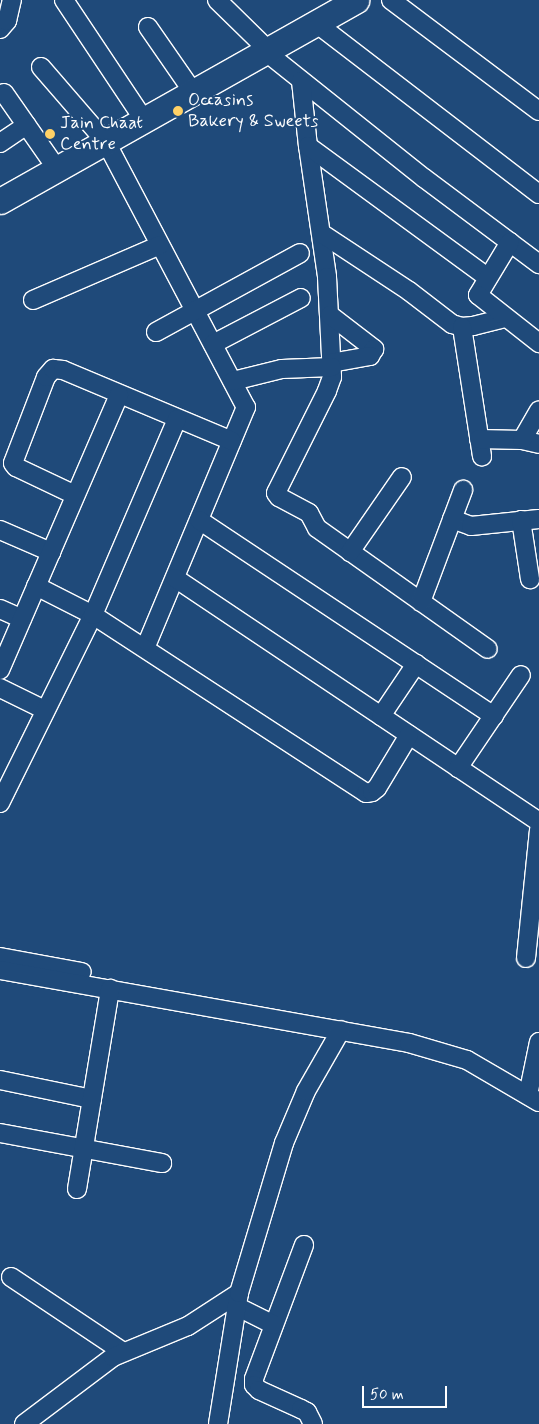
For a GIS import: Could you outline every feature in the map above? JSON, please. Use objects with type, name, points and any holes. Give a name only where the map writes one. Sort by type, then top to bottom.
[{"type":"highway","points":[[0,201],[356,0]]},
{"type":"street","points":[[0,29],[8,20],[12,0]]},
{"type":"street","points":[[64,0],[144,120]]},
{"type":"street","points":[[217,0],[267,51],[301,81],[424,178],[539,264]]},
{"type":"street","points":[[391,0],[539,111]]},
{"type":"street","points":[[316,24],[539,194]]},
{"type":"street","points":[[148,26],[193,92]]},
{"type":"street","points":[[41,67],[106,142],[234,381],[246,407],[145,648]]},
{"type":"street","points":[[301,81],[330,315],[332,365],[327,391],[276,493],[279,497],[304,510],[317,528],[488,649]]},
{"type":"street","points":[[4,93],[57,169]]},
{"type":"street","points":[[0,143],[26,125]]},
{"type":"street","points":[[308,146],[488,277]]},
{"type":"street","points":[[321,233],[409,291],[452,324],[462,327],[506,318]]},
{"type":"street","points":[[510,242],[478,295],[539,342]]},
{"type":"street","points":[[33,300],[160,245]]},
{"type":"street","points":[[156,332],[300,253]]},
{"type":"street","points":[[213,344],[301,298]]},
{"type":"street","points":[[234,381],[282,370],[332,365],[370,356],[374,352],[372,346],[330,315]]},
{"type":"street","points":[[462,327],[481,448],[531,442],[539,410]]},
{"type":"street","points":[[75,495],[16,467],[14,463],[46,378],[53,370],[58,368],[232,441]]},
{"type":"street","points":[[0,670],[119,395]]},
{"type":"street","points":[[0,803],[93,614],[177,419]]},
{"type":"street","points":[[350,552],[402,477]]},
{"type":"street","points":[[421,602],[463,490]]},
{"type":"street","points":[[452,519],[471,526],[530,520],[530,579]]},
{"type":"street","points":[[199,520],[494,716]]},
{"type":"street","points":[[0,530],[51,552]]},
{"type":"street","points":[[175,578],[539,822]]},
{"type":"street","points":[[36,586],[93,614],[366,792],[372,792],[377,788],[409,735]]},
{"type":"street","points":[[0,609],[22,619]]},
{"type":"street","points":[[380,716],[416,664]]},
{"type":"street","points":[[458,768],[521,675]]},
{"type":"street","points":[[0,688],[45,710]]},
{"type":"street","points":[[526,958],[539,830]]},
{"type":"street","points":[[0,957],[400,1029],[447,1043],[467,1060],[534,1098],[539,1042]]},
{"type":"street","points":[[0,970],[342,1030],[409,1043],[467,1060]]},
{"type":"street","points":[[77,1189],[110,990]]},
{"type":"street","points":[[218,1424],[238,1300],[290,1125],[306,1091],[342,1030]]},
{"type":"street","points":[[0,1080],[92,1099]]},
{"type":"street","points":[[0,1133],[162,1163]]},
{"type":"street","points":[[304,1245],[254,1379],[254,1385],[259,1390],[307,1412],[313,1424]]},
{"type":"street","points":[[10,1276],[124,1352]]},
{"type":"street","points":[[238,1300],[274,1325]]},
{"type":"street","points":[[24,1424],[99,1367],[124,1352],[188,1326],[238,1300]]},
{"type":"place","name":"Occasins Bakery & Sweets","points":[[178,111]]},
{"type":"place","name":"Jain Chaat Centre","points":[[50,134]]}]
